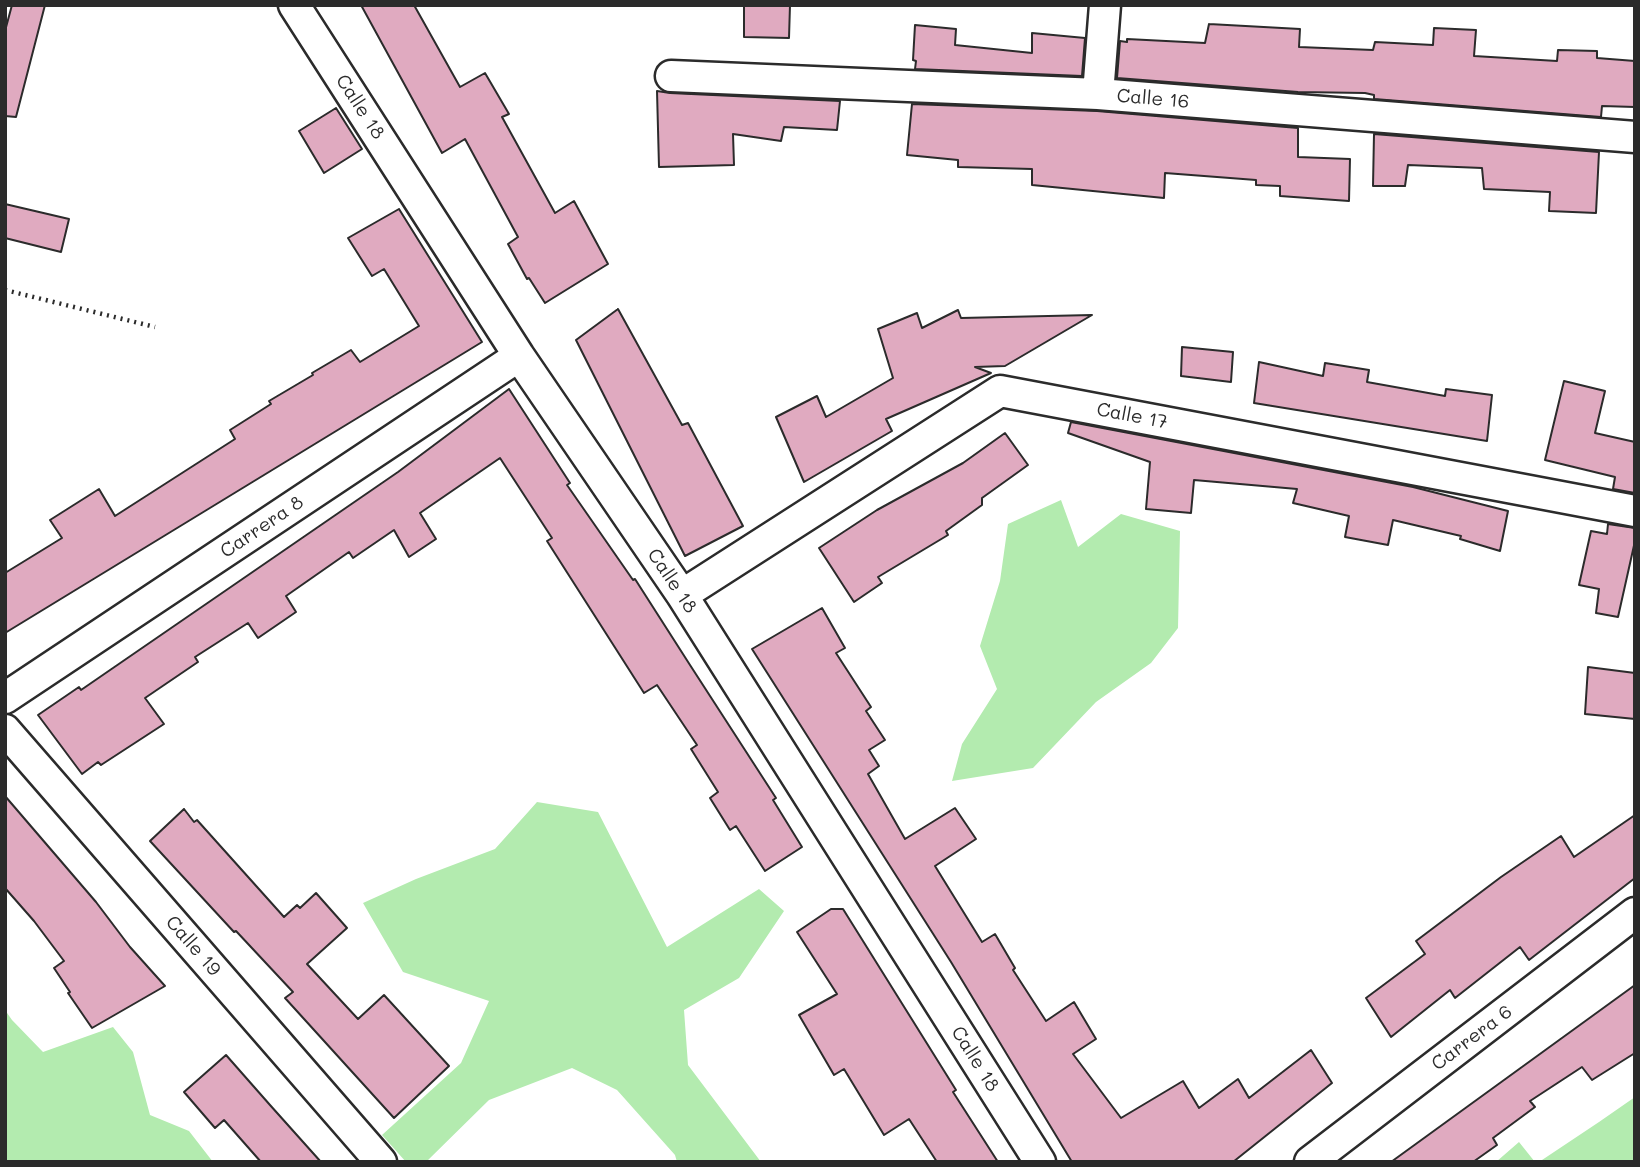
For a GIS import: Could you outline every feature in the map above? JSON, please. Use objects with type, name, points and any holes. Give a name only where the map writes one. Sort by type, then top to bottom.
[{"type":"street","name":"Calle 18","points":[[294,5],[519,356],[682,595],[1040,1162]]},
{"type":"street","points":[[1098,94],[1104,5]]},
{"type":"street","name":"Calle 16","points":[[671,76],[1098,94],[1635,137]]},
{"type":"street","name":"Carrera 8","points":[[5,698],[519,356]]},
{"type":"street","name":"Calle 17","points":[[682,595],[1000,391],[1635,511]]},
{"type":"street","name":"Calle 19","points":[[5,730],[381,1162]]},
{"type":"street","name":"Carrera 6","points":[[1310,1162],[1635,914]]},
{"type":"path","points":[[5,290],[155,327]]},
{"type":"green space","points":[[1061,500],[1078,547],[1121,514],[1180,531],[1178,628],[1151,663],[1096,702],[1033,768],[952,781],[962,744],[997,689],[980,646],[1000,581],[1008,524]]},
{"type":"green space","points":[[537,802],[598,812],[667,947],[759,889],[784,911],[739,978],[684,1010],[688,1065],[761,1162],[677,1162],[675,1155],[617,1090],[572,1068],[489,1100],[426,1162],[406,1162],[382,1135],[461,1063],[489,1001],[403,972],[363,903],[416,879],[495,849]]},
{"type":"green space","points":[[5,1010],[43,1052],[113,1027],[133,1052],[150,1115],[189,1131],[213,1162],[5,1162]]},
{"type":"green space","points":[[1635,1097],[1635,1162],[1539,1162],[1599,1122]]},
{"type":"green space","points":[[1519,1142],[1535,1162],[1496,1162]]},
{"type":"building","points":[[12,5],[45,5],[16,117],[5,116],[5,31]]},
{"type":"building","points":[[361,5],[414,5],[460,87],[485,73],[509,114],[502,117],[555,213],[574,201],[608,264],[545,303],[529,278],[527,279],[508,244],[518,237],[465,139],[442,153]]},
{"type":"building","points":[[744,5],[790,5],[789,38],[744,37]]},
{"type":"building","points":[[1209,24],[1300,29],[1299,47],[1373,50],[1375,42],[1433,45],[1434,28],[1476,30],[1474,56],[1557,61],[1558,50],[1597,51],[1597,58],[1635,61],[1635,107],[1602,106],[1601,117],[1374,99],[1374,95],[1365,93],[1298,92],[1117,78],[1120,41],[1127,42],[1127,39],[1205,43]]},
{"type":"building","points":[[915,25],[956,29],[955,45],[1032,53],[1032,33],[1085,38],[1082,76],[915,69]]},
{"type":"building","points":[[657,91],[840,101],[837,130],[784,127],[781,141],[733,134],[734,165],[659,167]]},
{"type":"building","points":[[912,104],[1097,111],[1298,128],[1298,157],[1350,159],[1349,201],[1280,196],[1280,186],[1256,185],[1256,180],[1165,173],[1164,198],[1032,185],[1032,169],[958,167],[958,160],[907,155]]},
{"type":"building","points":[[336,108],[362,149],[324,173],[299,131]]},
{"type":"building","points":[[1374,134],[1599,152],[1596,213],[1549,211],[1550,192],[1484,189],[1482,168],[1408,165],[1405,186],[1373,186]]},
{"type":"building","points":[[5,204],[69,219],[61,252],[5,238]]},
{"type":"building","points":[[399,209],[482,342],[5,633],[5,573],[62,538],[50,520],[99,489],[115,516],[235,439],[230,430],[271,404],[269,401],[313,375],[312,373],[351,350],[360,362],[419,326],[384,269],[372,276],[348,238]]},
{"type":"building","points":[[618,309],[682,425],[688,423],[743,526],[685,556],[576,340]]},
{"type":"building","points":[[958,310],[961,318],[1092,315],[1005,366],[975,367],[991,373],[886,419],[892,431],[804,482],[776,417],[817,396],[826,417],[893,378],[878,329],[917,313],[922,328]]},
{"type":"building","points":[[1182,347],[1233,352],[1231,382],[1181,376]]},
{"type":"building","points":[[1259,362],[1323,376],[1325,363],[1369,370],[1367,382],[1445,396],[1446,389],[1492,395],[1487,441],[1254,403]]},
{"type":"building","points":[[1564,381],[1605,391],[1595,433],[1635,442],[1635,493],[1613,489],[1615,477],[1545,460]]},
{"type":"building","points":[[509,389],[570,483],[567,485],[633,580],[635,579],[776,798],[773,800],[802,847],[765,871],[736,826],[730,830],[710,798],[718,792],[691,749],[697,745],[657,685],[644,693],[547,541],[552,538],[500,458],[420,513],[436,539],[409,557],[394,530],[353,558],[349,552],[286,596],[296,612],[258,638],[248,623],[195,657],[198,662],[145,698],[164,724],[101,765],[98,762],[82,774],[38,715],[79,687],[81,690],[398,472]]},
{"type":"building","points":[[1071,422],[1413,487],[1508,511],[1500,551],[1460,539],[1461,536],[1393,520],[1388,545],[1345,537],[1349,516],[1293,503],[1297,489],[1194,480],[1191,513],[1146,509],[1150,462],[1068,433]]},
{"type":"building","points":[[1005,433],[1028,465],[982,498],[982,505],[946,531],[948,535],[878,577],[882,583],[854,602],[819,548],[877,510],[963,463]]},
{"type":"building","points":[[1608,524],[1635,528],[1635,541],[1618,617],[1596,613],[1599,589],[1579,585],[1591,531],[1607,534]]},
{"type":"building","points":[[822,608],[845,648],[836,653],[871,707],[866,711],[885,740],[869,750],[879,766],[868,774],[905,839],[955,808],[976,839],[935,866],[982,942],[995,934],[1015,968],[1013,970],[1046,1021],[1074,1002],[1096,1039],[1073,1054],[1121,1118],[1183,1081],[1199,1108],[1238,1079],[1249,1098],[1311,1050],[1332,1083],[1233,1162],[1072,1162],[951,962],[752,649]]},
{"type":"building","points":[[1588,667],[1635,673],[1635,719],[1585,714]]},
{"type":"building","points":[[5,796],[165,986],[92,1028],[54,968],[64,961],[5,888]]},
{"type":"building","points":[[184,809],[284,917],[297,905],[300,908],[316,893],[347,928],[307,964],[358,1019],[384,995],[449,1066],[394,1118],[285,998],[293,992],[150,841]]},
{"type":"building","points":[[1635,815],[1635,878],[1529,960],[1520,947],[1455,998],[1450,990],[1391,1037],[1366,998],[1425,954],[1416,941],[1561,836],[1574,857]]},
{"type":"building","points":[[831,909],[843,909],[998,1162],[937,1162],[909,1119],[884,1135],[844,1069],[834,1075],[799,1015],[837,994],[797,932]]},
{"type":"building","points":[[1635,985],[1635,1053],[1592,1080],[1582,1067],[1530,1101],[1535,1107],[1493,1138],[1497,1145],[1473,1162],[1391,1162]]},
{"type":"building","points":[[226,1055],[321,1162],[261,1162],[224,1120],[215,1128],[184,1092]]}]
